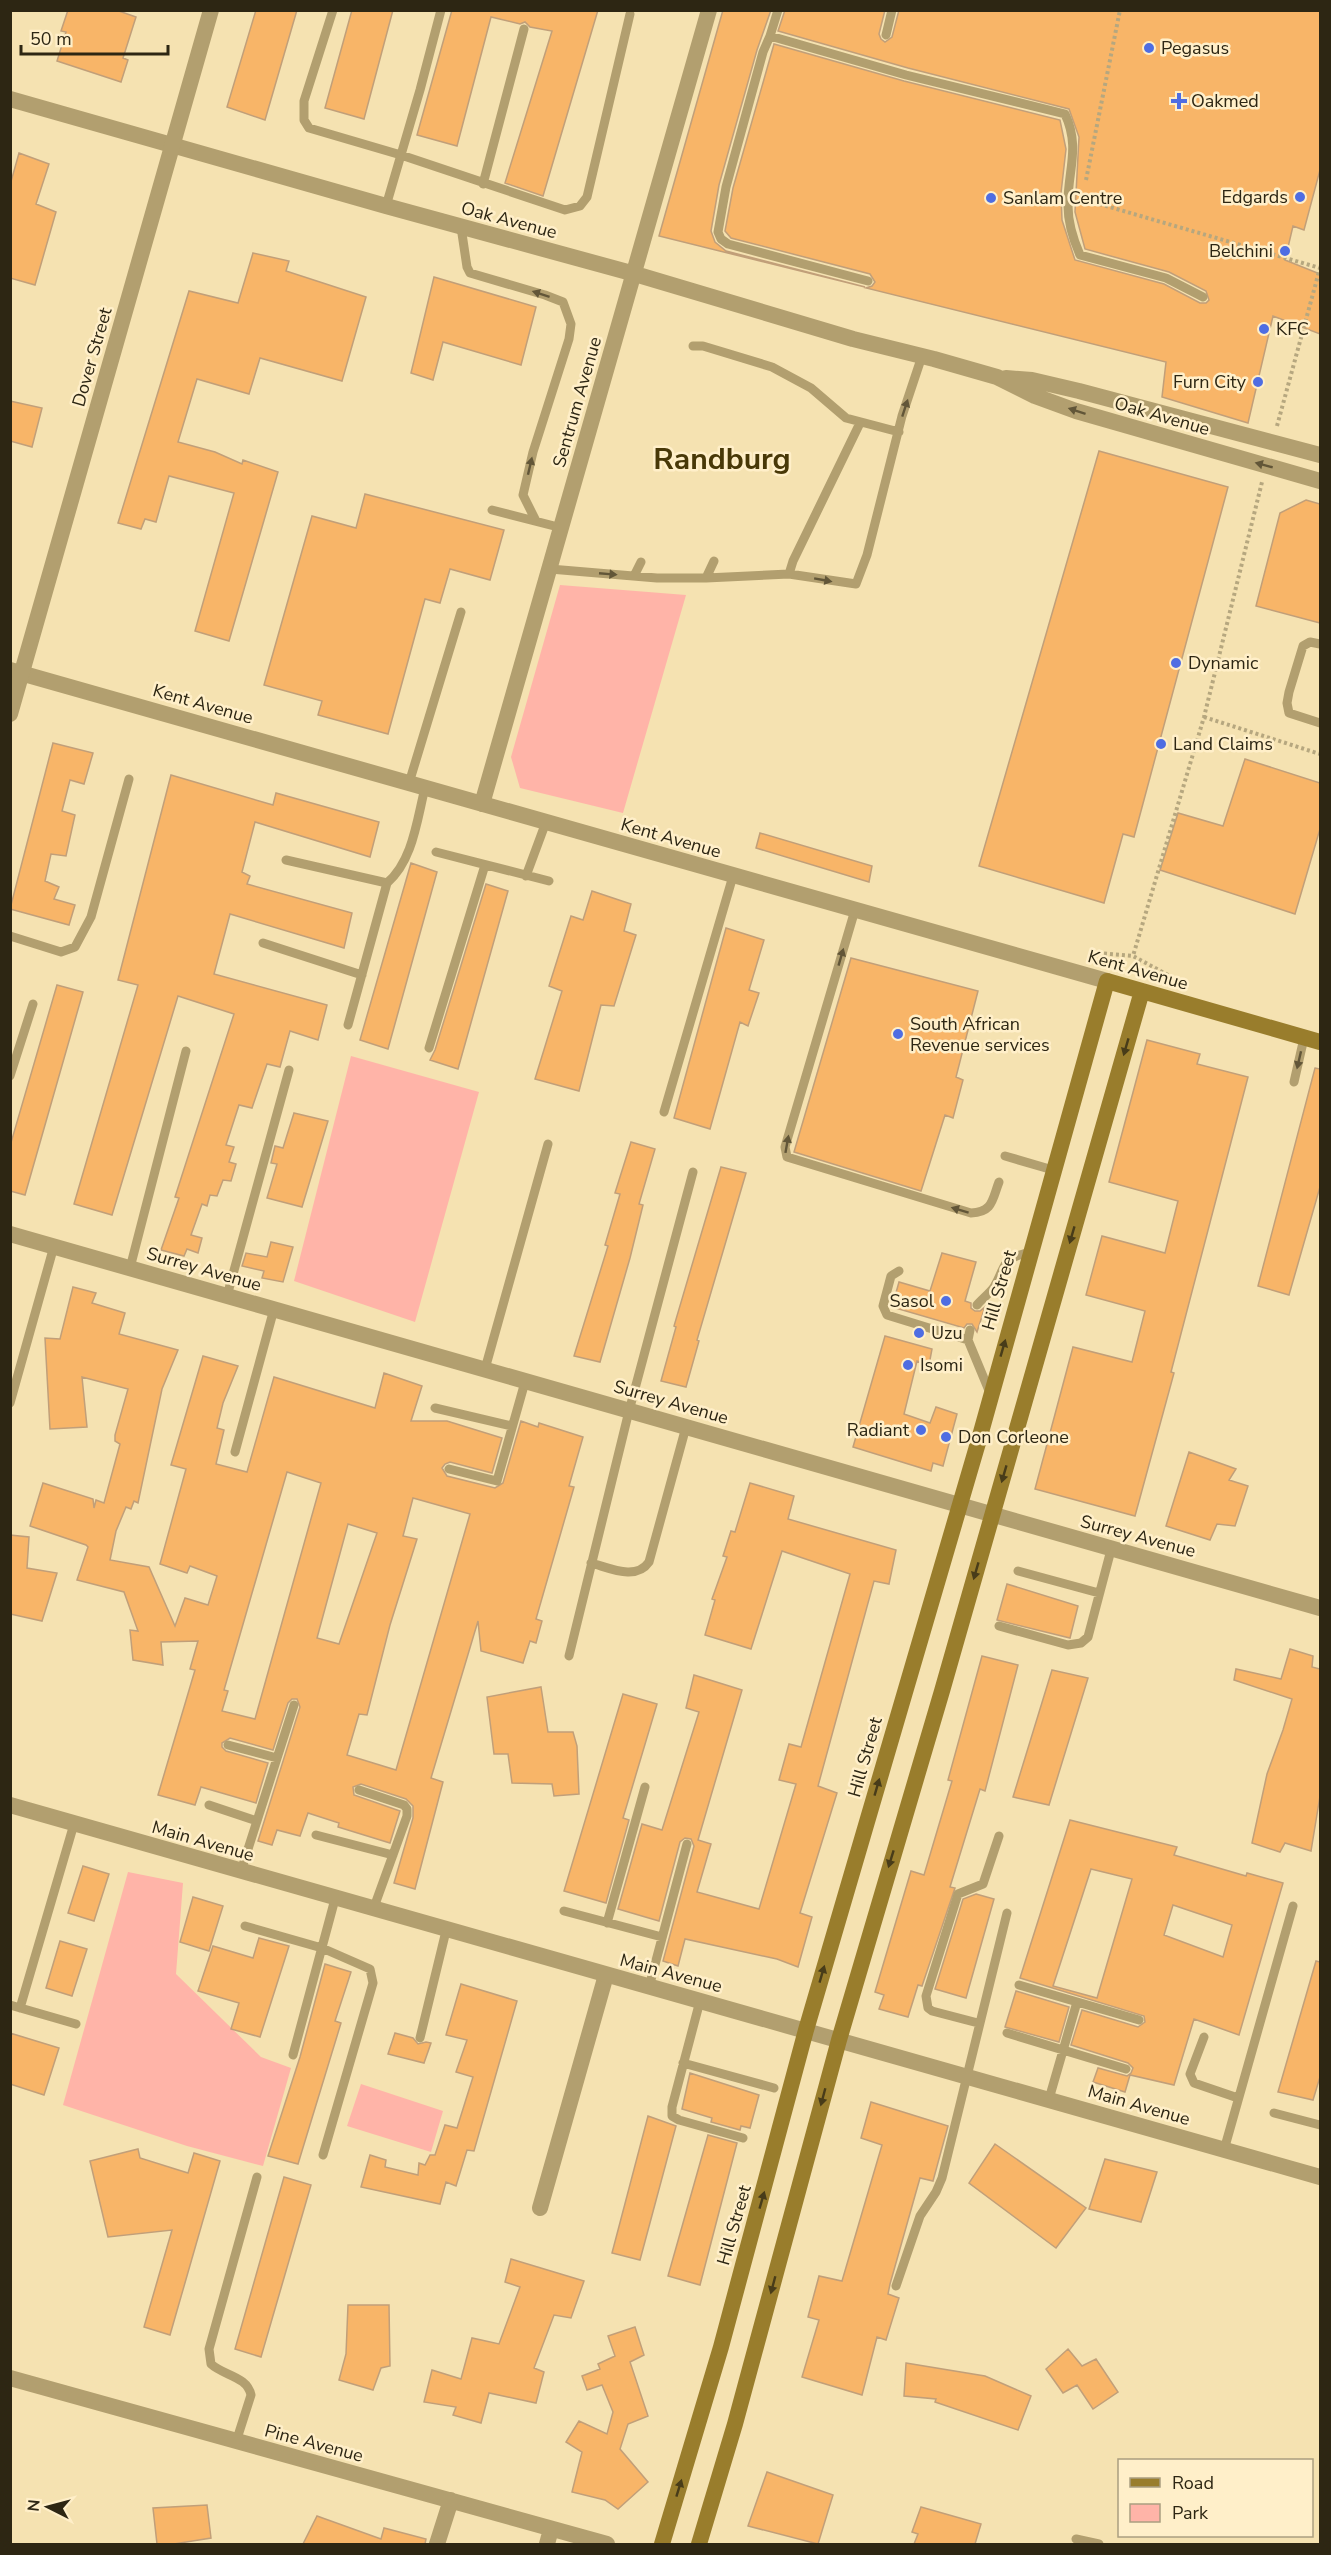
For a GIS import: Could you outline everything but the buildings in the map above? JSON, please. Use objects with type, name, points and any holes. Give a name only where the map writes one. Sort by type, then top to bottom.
[{"type":"main road","name":"Kent Avenue","points":[[1107,981],[1312,1040]]},
{"type":"main road","name":"Hill Street","points":[[662,2544],[721,2347],[806,2030],[959,1505],[1107,981]]},
{"type":"main road","points":[[699,2544],[735,2424],[839,2040],[1142,991]]},
{"type":"street","name":"Dover Street","points":[[10,714],[16,671],[211,10]]},
{"type":"street","name":"Sentrum Avenue","points":[[482,804],[709,10]]},
{"type":"street","name":"Oak Avenue","points":[[10,99],[460,227],[635,274],[853,339],[996,377],[1035,396],[1076,411],[1320,481]]},
{"type":"street","name":"Oak Avenue","points":[[996,377],[1032,380],[1320,455]]},
{"type":"street","name":"Kent Avenue","points":[[16,671],[1107,981]]},
{"type":"street","name":"Surrey Avenue","points":[[10,1234],[1320,1608]]},
{"type":"street","name":"Main Avenue","points":[[10,1806],[1320,2177]]},
{"type":"street","points":[[540,2208],[606,1976]]},
{"type":"street","name":"Pine Avenue","points":[[10,2378],[451,2500],[549,2537],[607,2544]]},
{"type":"street","points":[[437,2544],[451,2500]]},
{"type":"lane","points":[[333,10],[304,101],[304,120],[309,128],[401,155],[565,210],[580,206],[588,197],[630,14]]},
{"type":"lane","points":[[386,206],[441,10]]},
{"type":"lane","points":[[778,10],[763,52],[732,165],[718,232],[721,239],[728,244],[868,281]]},
{"type":"lane","points":[[886,35],[891,11]]},
{"type":"lane","points":[[483,184],[524,28]]},
{"type":"lane","points":[[770,36],[906,75],[1065,114],[1072,130],[1073,150],[1068,204],[1071,232],[1080,255],[1166,278],[1203,297]]},
{"type":"lane","points":[[460,227],[470,273],[563,302],[569,314],[569,339],[533,452],[523,495],[536,521]]},
{"type":"lane","points":[[693,346],[702,346],[766,364],[837,413],[860,423],[899,432]]},
{"type":"lane","points":[[550,568],[634,576],[706,578],[789,574],[856,584],[867,555],[899,432],[922,356]]},
{"type":"lane","points":[[789,574],[793,561],[860,423]]},
{"type":"lane","points":[[492,510],[562,528]]},
{"type":"lane","points":[[706,578],[714,561]]},
{"type":"lane","points":[[634,576],[641,562]]},
{"type":"lane","points":[[348,1025],[387,883],[396,875],[405,861],[417,785],[461,612]]},
{"type":"lane","points":[[1320,644],[1310,642],[1303,646],[1287,703],[1289,713],[1320,723]]},
{"type":"lane","points":[[10,936],[62,952],[75,946],[91,917],[129,779]]},
{"type":"lane","points":[[526,876],[546,822]]},
{"type":"lane","points":[[436,852],[549,881]]},
{"type":"lane","points":[[286,860],[387,883]]},
{"type":"lane","points":[[429,1048],[484,865]]},
{"type":"lane","points":[[664,1112],[733,876]]},
{"type":"lane","points":[[855,910],[785,1148],[787,1157],[971,1213],[981,1213],[989,1208],[999,1182]]},
{"type":"lane","points":[[263,943],[362,975]]},
{"type":"lane","points":[[10,1076],[33,1004]]},
{"type":"lane","points":[[1294,1082],[1312,1040]]},
{"type":"lane","points":[[130,1268],[186,1051]]},
{"type":"lane","points":[[227,1296],[289,1071]]},
{"type":"lane","points":[[484,1369],[548,1144]]},
{"type":"lane","points":[[1005,1156],[1053,1170]]},
{"type":"lane","points":[[569,1656],[628,1411],[693,1172]]},
{"type":"lane","points":[[10,1402],[54,1246]]},
{"type":"lane","points":[[977,1305],[993,1288],[1004,1262],[1030,1252]]},
{"type":"lane","points":[[899,1270],[891,1276],[882,1306],[887,1316],[968,1341]]},
{"type":"lane","points":[[235,1452],[274,1309]]},
{"type":"lane","points":[[970,1330],[968,1341],[990,1393]]},
{"type":"lane","points":[[449,1469],[497,1481],[525,1382]]},
{"type":"lane","points":[[435,1408],[512,1426]]},
{"type":"lane","points":[[591,1563],[635,1573],[644,1569],[649,1562],[686,1427]]},
{"type":"lane","points":[[999,1626],[1068,1645],[1081,1643],[1088,1637],[1111,1550]]},
{"type":"lane","points":[[1018,1571],[1099,1593]]},
{"type":"lane","points":[[241,1871],[294,1705]]},
{"type":"lane","points":[[228,1745],[277,1758]]},
{"type":"lane","points":[[607,1923],[645,1787]]},
{"type":"lane","points":[[359,1790],[404,1805],[407,1809],[407,1816],[373,1910]]},
{"type":"lane","points":[[209,1805],[257,1821]]},
{"type":"lane","points":[[74,1824],[15,2006],[76,2024]]},
{"type":"lane","points":[[316,1835],[393,1855]]},
{"type":"lane","points":[[978,2023],[932,2011],[928,2008],[926,1995],[958,1894],[983,1884],[999,1836]]},
{"type":"lane","points":[[648,1987],[687,1845]]},
{"type":"lane","points":[[293,2055],[335,1899]]},
{"type":"lane","points":[[1224,2150],[1293,1906]]},
{"type":"lane","points":[[564,1911],[662,1937]]},
{"type":"lane","points":[[896,2286],[920,2216],[936,2192],[942,2178],[978,2023],[1007,1913]]},
{"type":"lane","points":[[245,1926],[322,1948],[370,1969],[373,1983],[323,2154]]},
{"type":"lane","points":[[420,2038],[446,1931]]},
{"type":"lane","points":[[1019,1985],[1139,2020]]},
{"type":"lane","points":[[700,2001],[672,2107],[672,2116],[743,2138]]},
{"type":"lane","points":[[1049,2099],[1077,2002]]},
{"type":"lane","points":[[1007,2033],[1126,2069]]},
{"type":"lane","points":[[1204,2037],[1190,2074],[1194,2083],[1238,2098]]},
{"type":"lane","points":[[683,2063],[774,2088]]},
{"type":"lane","points":[[1274,2113],[1320,2125]]},
{"type":"lane","points":[[236,2442],[251,2395],[249,2388],[244,2382],[216,2369],[211,2364],[209,2349],[256,2177]]},
{"type":"lane","points":[[1076,2539],[1099,2544]]},
{"type":"path","points":[[1120,10],[1082,200],[1320,268],[1273,442]]},
{"type":"path","points":[[1133,956],[1204,717],[1266,465]]},
{"type":"path","points":[[1204,717],[1320,754]]},
{"type":"path","points":[[1098,953],[1133,956],[1168,975]]},
{"type":"green space","points":[[560,585],[686,595],[623,813],[520,788],[511,757]]},
{"type":"green space","points":[[351,1056],[479,1092],[415,1322],[294,1281]]},
{"type":"green space","points":[[128,1872],[183,1883],[176,1974],[261,2057],[291,2068],[263,2166],[187,2146],[63,2105]]},
{"type":"green space","points":[[361,2084],[443,2111],[431,2152],[347,2126]]},
{"type":"place","name":"Pegasus","points":[[1149,48]]},
{"type":"place","name":"Oakmed","points":[[1179,101]]},
{"type":"place","name":"Edgards","points":[[1300,197]]},
{"type":"place","name":"Sanlam Centre","points":[[991,198]]},
{"type":"place","name":"Belchini","points":[[1285,251]]},
{"type":"place","name":"KFC","points":[[1264,329]]},
{"type":"place","name":"Furn City","points":[[1258,382]]},
{"type":"place","name":"Dynamic","points":[[1176,663]]},
{"type":"place","name":"Land Claims","points":[[1161,744]]},
{"type":"place","name":"South African Revenue services","points":[[898,1034]]},
{"type":"place","name":"Sasol","points":[[946,1301]]},
{"type":"place","name":"Uzu","points":[[919,1333]]},
{"type":"place","name":"Isomi","points":[[908,1365]]},
{"type":"place","name":"Radiant","points":[[921,1430]]},
{"type":"place","name":"Don Corleone","points":[[946,1437]]},
{"type":"district","name":"Randburg","points":[[722,459]]}]
